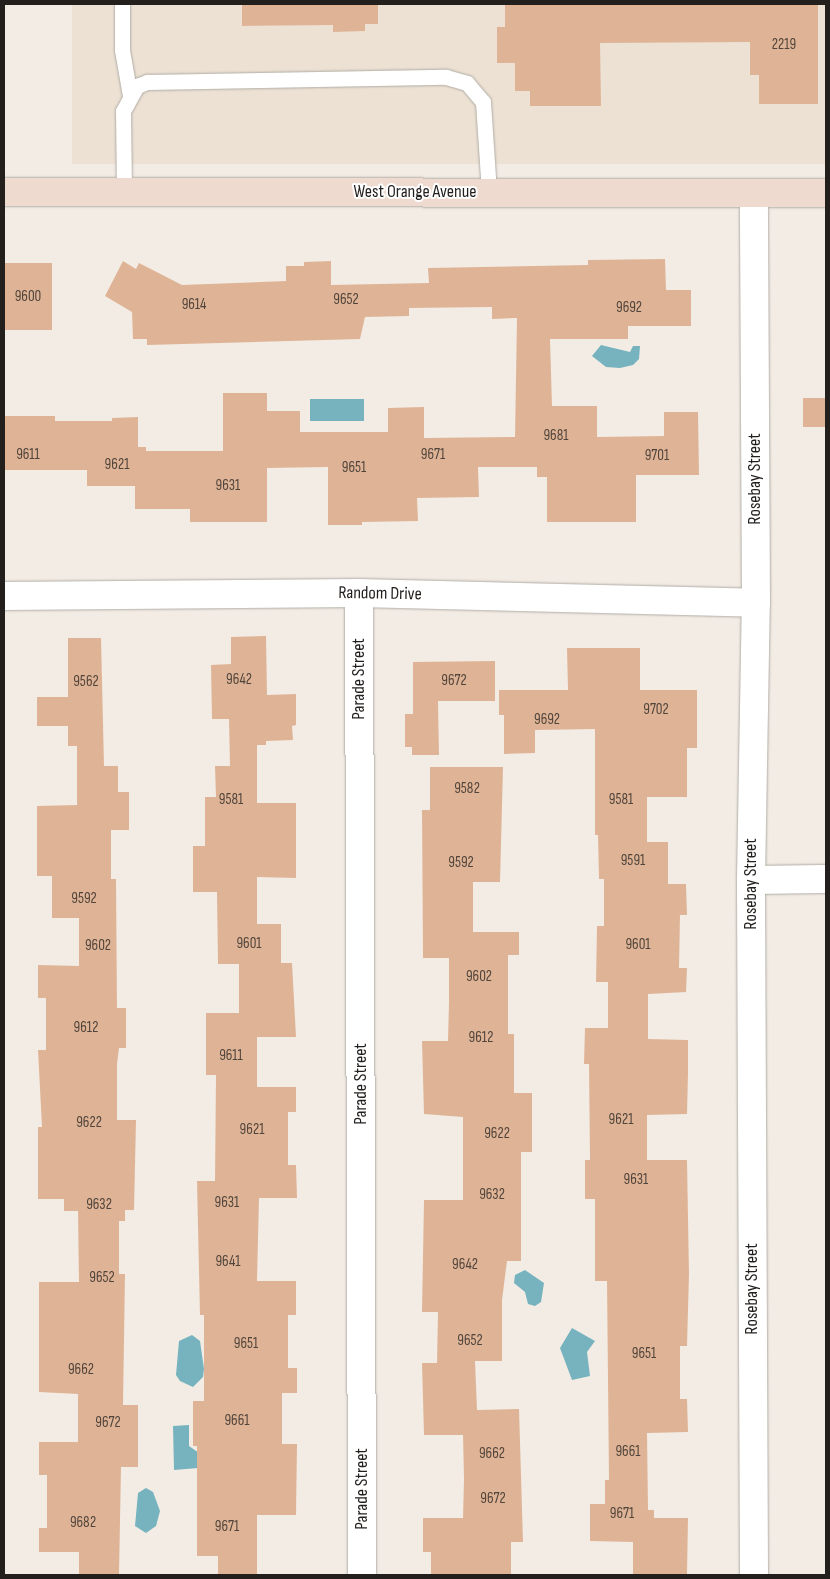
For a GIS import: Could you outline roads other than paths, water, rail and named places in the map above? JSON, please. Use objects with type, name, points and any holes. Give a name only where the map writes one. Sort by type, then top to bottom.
[{"type":"street","name":"West Orange Avenue","points":[[4,192],[826,193]]},
{"type":"street","name":"Rosebay Street","points":[[754,192],[756,603],[751,880],[754,1575]]},
{"type":"street","name":"Random Drive","points":[[4,596],[359,593],[756,603]]},
{"type":"street","name":"Parade Street","points":[[359,593],[362,1575]]},
{"type":"street","points":[[751,880],[826,879]]},
{"type":"lane","points":[[122,4],[122,50],[130,96]]},
{"type":"lane","points":[[124,192],[124,111],[130,96],[137,86],[147,82],[446,77],[467,83],[483,102],[489,192]]},
{"type":"water","points":[[601,345],[630,352],[633,346],[640,346],[639,359],[633,365],[620,368],[606,367],[592,356]]},
{"type":"water","points":[[310,399],[364,399],[364,421],[310,421]]},
{"type":"water","points":[[525,1270],[544,1283],[541,1302],[535,1306],[528,1304],[525,1292],[514,1283],[515,1275]]},
{"type":"water","points":[[572,1328],[595,1341],[587,1352],[590,1376],[572,1380],[560,1348]]},
{"type":"water","points":[[192,1335],[200,1341],[204,1369],[203,1377],[193,1387],[180,1381],[176,1375],[179,1341]]},
{"type":"water","points":[[189,1425],[189,1446],[199,1453],[198,1468],[174,1470],[173,1426]]},
{"type":"water","points":[[146,1488],[153,1492],[160,1511],[156,1526],[146,1533],[135,1526],[138,1493]]}]
